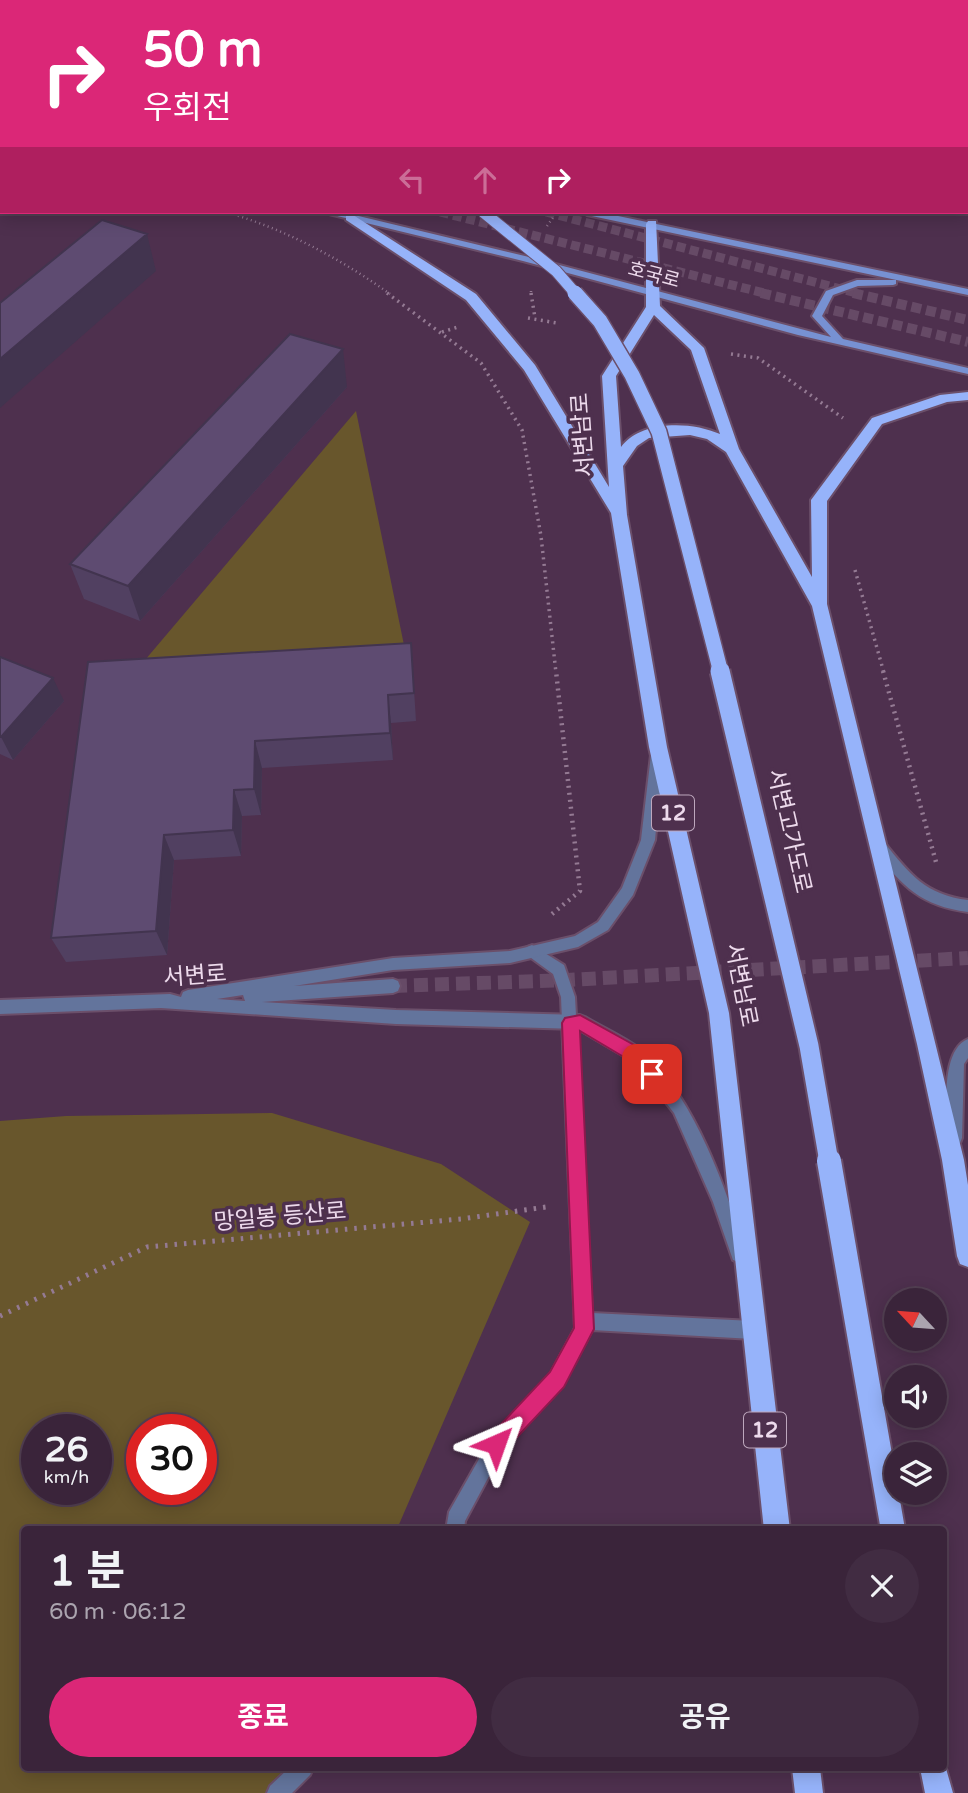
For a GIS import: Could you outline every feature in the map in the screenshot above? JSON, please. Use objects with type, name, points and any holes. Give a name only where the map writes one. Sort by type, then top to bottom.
[{"type":"highway","name":"서변고가도로","points":[[485,214],[556,271],[600,321],[632,375],[659,432],[705,606],[809,1046],[892,1526]]},
{"type":"highway","points":[[351,217],[471,297],[530,368],[619,515]]},
{"type":"highway","points":[[653,218],[653,300],[697,348],[732,449],[820,606]]},
{"type":"highway","name":"서변남로","points":[[653,300],[609,376],[614,468],[619,515],[658,747],[719,1013],[777,1526]]},
{"type":"highway","points":[[968,396],[944,398],[877,421],[819,500],[820,606],[953,1160],[968,1256]]},
{"type":"highway","points":[[614,468],[632,443],[645,435],[690,430],[712,436],[732,449]]},
{"type":"highway","points":[[806,1771],[809,1793]]},
{"type":"highway","points":[[935,1771],[939,1793]]},
{"type":"main road","name":"호국로","points":[[340,214],[653,300],[968,371]]},
{"type":"main road","points":[[609,214],[653,218],[968,292]]},
{"type":"main road","points":[[840,341],[817,316],[829,293],[857,283],[919,281]]},
{"type":"street","points":[[163,1002],[393,964],[510,957],[578,941],[603,926],[628,891],[648,840],[658,747]]},
{"type":"street","points":[[879,846],[907,881],[925,896],[948,905],[968,906]]},
{"type":"street","points":[[455,1526],[456,1519],[496,1444],[557,1380],[584,1325],[568,996],[559,970],[532,951]]},
{"type":"street","name":"서변로","points":[[0,1007],[163,1002],[393,986]]},
{"type":"street","points":[[163,1002],[396,1017],[580,1022],[639,1057],[680,1108],[721,1200],[747,1281]]},
{"type":"street","points":[[953,1160],[956,1062],[968,1046]]},
{"type":"street","points":[[584,1325],[753,1330]]},
{"type":"street","points":[[277,1793],[300,1771]]},
{"type":"path","points":[[232,214],[260,222],[366,277],[442,332],[481,363],[522,430],[541,536],[580,891],[532,930],[532,951]]},
{"type":"path","name":"망일봉 등산로","points":[[0,1316],[147,1247],[461,1219],[578,1203]]},
{"type":"shaded area","points":[[356,411],[404,645],[145,660]]},
{"type":"shaded area","points":[[272,1113],[441,1164],[530,1222],[398,1526],[21,1526],[21,1771],[285,1771],[274,1793],[0,1793],[0,1121],[66,1116]]},
{"type":"building","points":[[102,220],[147,234],[0,359],[0,303]]},
{"type":"building","points":[[290,334],[343,349],[128,586],[70,564]]},
{"type":"building","points":[[411,643],[414,693],[388,695],[390,733],[255,741],[254,789],[234,790],[233,830],[164,835],[156,931],[51,938],[88,662]]},
{"type":"building","points":[[0,657],[53,678],[1,737],[0,737]]},
{"type":"tunnel","points":[[448,214],[768,294]]},
{"type":"tunnel","points":[[554,214],[860,294]]},
{"type":"tunnel","points":[[761,293],[968,342]]},
{"type":"tunnel","points":[[853,293],[968,320]]},
{"type":"tunnel","points":[[393,986],[567,980],[968,958]]},
{"type":"route","points":[[496,1444],[557,1380],[584,1329],[571,1023],[580,1022],[639,1057],[652,1074]]}]
